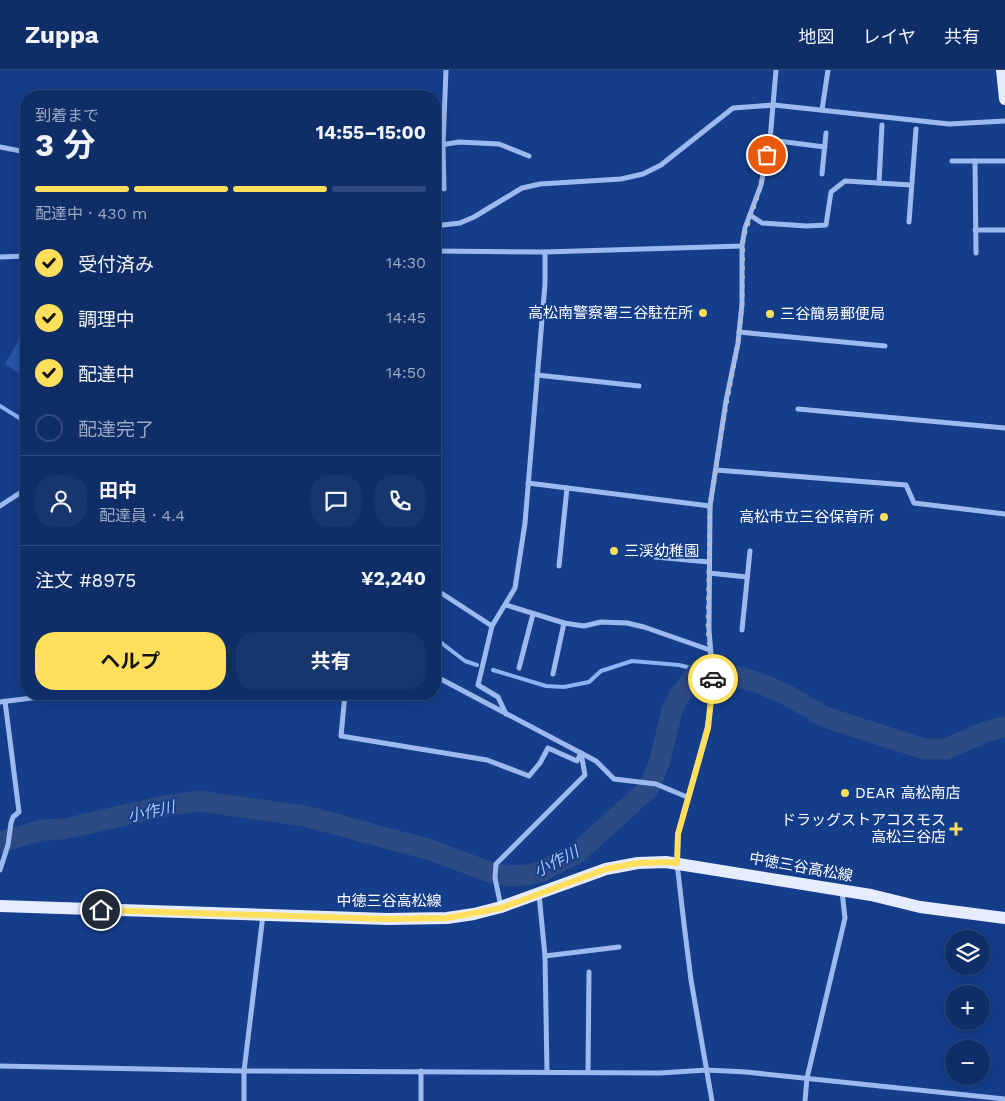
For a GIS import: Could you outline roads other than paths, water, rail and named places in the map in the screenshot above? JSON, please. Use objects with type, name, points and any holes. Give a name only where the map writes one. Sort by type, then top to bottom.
[{"type":"main road","points":[[1002,70],[1005,99]]},
{"type":"main road","name":"中徳三谷高松線","points":[[0,906],[422,920],[447,918],[501,908],[606,869],[638,863],[666,862],[842,891],[920,907],[1005,918]]},
{"type":"street","points":[[444,189],[443,145],[446,70]]},
{"type":"street","points":[[712,1101],[691,980],[677,863],[678,834],[708,728],[713,677],[710,650],[710,506],[739,332],[742,304],[742,246],[750,215],[761,185],[770,140],[776,70]]},
{"type":"street","points":[[822,110],[828,70]]},
{"type":"street","points":[[441,225],[460,223],[474,217],[522,188],[540,184],[621,179],[643,174],[660,165],[733,108],[774,105],[948,124],[1005,121]]},
{"type":"street","points":[[879,183],[882,125]]},
{"type":"street","points":[[909,222],[916,129]]},
{"type":"street","points":[[822,174],[826,133]]},
{"type":"street","points":[[770,140],[825,147]]},
{"type":"street","points":[[443,145],[459,142],[499,144],[529,156]]},
{"type":"street","points":[[0,147],[20,151]]},
{"type":"street","points":[[952,161],[1005,161]]},
{"type":"street","points":[[975,161],[976,253]]},
{"type":"street","points":[[750,215],[762,223],[806,226],[826,225],[831,192],[845,181],[911,184]]},
{"type":"street","points":[[975,230],[1005,230]]},
{"type":"street","points":[[441,252],[544,252],[742,246]]},
{"type":"street","points":[[506,714],[498,696],[478,685],[492,626],[515,588],[525,523],[545,284],[544,252]]},
{"type":"street","points":[[0,257],[20,256]]},
{"type":"street","points":[[739,332],[885,346]]},
{"type":"street","points":[[537,375],[639,386]]},
{"type":"street","points":[[798,409],[1005,428]]},
{"type":"street","points":[[716,470],[906,485],[914,503],[1005,514]]},
{"type":"street","points":[[528,483],[710,506]]},
{"type":"street","points":[[559,566],[567,488]]},
{"type":"street","points":[[0,506],[20,493]]},
{"type":"street","points":[[742,630],[750,550]]},
{"type":"street","points":[[655,557],[709,562]]},
{"type":"street","points":[[709,573],[747,577]]},
{"type":"street","points":[[441,593],[492,626]]},
{"type":"street","points":[[506,605],[564,623],[584,626],[601,622],[626,623],[644,627],[710,650]]},
{"type":"street","points":[[519,668],[533,614]]},
{"type":"street","points":[[553,674],[564,623]]},
{"type":"street","points":[[441,679],[552,740],[596,761],[614,779],[656,784],[687,797]]},
{"type":"street","points":[[0,870],[8,845],[13,817],[19,812],[2,702],[20,700]]},
{"type":"street","points":[[344,700],[341,736],[487,760],[528,776],[540,763],[548,748],[577,761],[580,753]]},
{"type":"street","points":[[501,908],[495,878],[496,864],[585,775],[580,753]]},
{"type":"street","points":[[805,1101],[807,1078],[846,918],[842,891]]},
{"type":"street","points":[[539,893],[545,956],[547,1072]]},
{"type":"street","points":[[244,1101],[244,1071],[263,914]]},
{"type":"street","points":[[545,956],[619,947]]},
{"type":"street","points":[[588,1072],[589,972]]},
{"type":"street","points":[[0,1066],[244,1071],[660,1073],[707,1070],[746,1072],[1005,1099]]},
{"type":"street","points":[[421,1101],[422,1072]]},
{"type":"waterway","points":[[0,406],[20,418]]},
{"type":"waterway","points":[[441,643],[465,661],[477,665]]},
{"type":"waterway","points":[[493,670],[546,686],[564,687],[589,682],[601,671],[632,661],[679,665],[699,670]]},
{"type":"waterway","name":"小作川","points":[[0,842],[42,830],[64,829],[165,806],[199,801],[305,816],[431,850],[492,873],[509,876],[528,875],[543,871],[577,853],[649,788],[660,760],[672,710],[679,696],[699,670],[717,671],[760,683],[787,695],[825,717],[924,749],[946,749],[985,732],[1005,727]]},
{"type":"place","name":"高松南警察署三谷駐在所","points":[[703,313]]},
{"type":"place","name":"三谷簡易郵便局","points":[[770,314]]},
{"type":"place","name":"高松市立三谷保育所","points":[[884,517]]},
{"type":"place","name":"三渓幼稚園","points":[[614,551]]},
{"type":"place","name":"DEAR 高松南店","points":[[845,793]]},
{"type":"place","name":"ドラッグストアコスモス 高松三谷店","points":[[956,829]]}]
